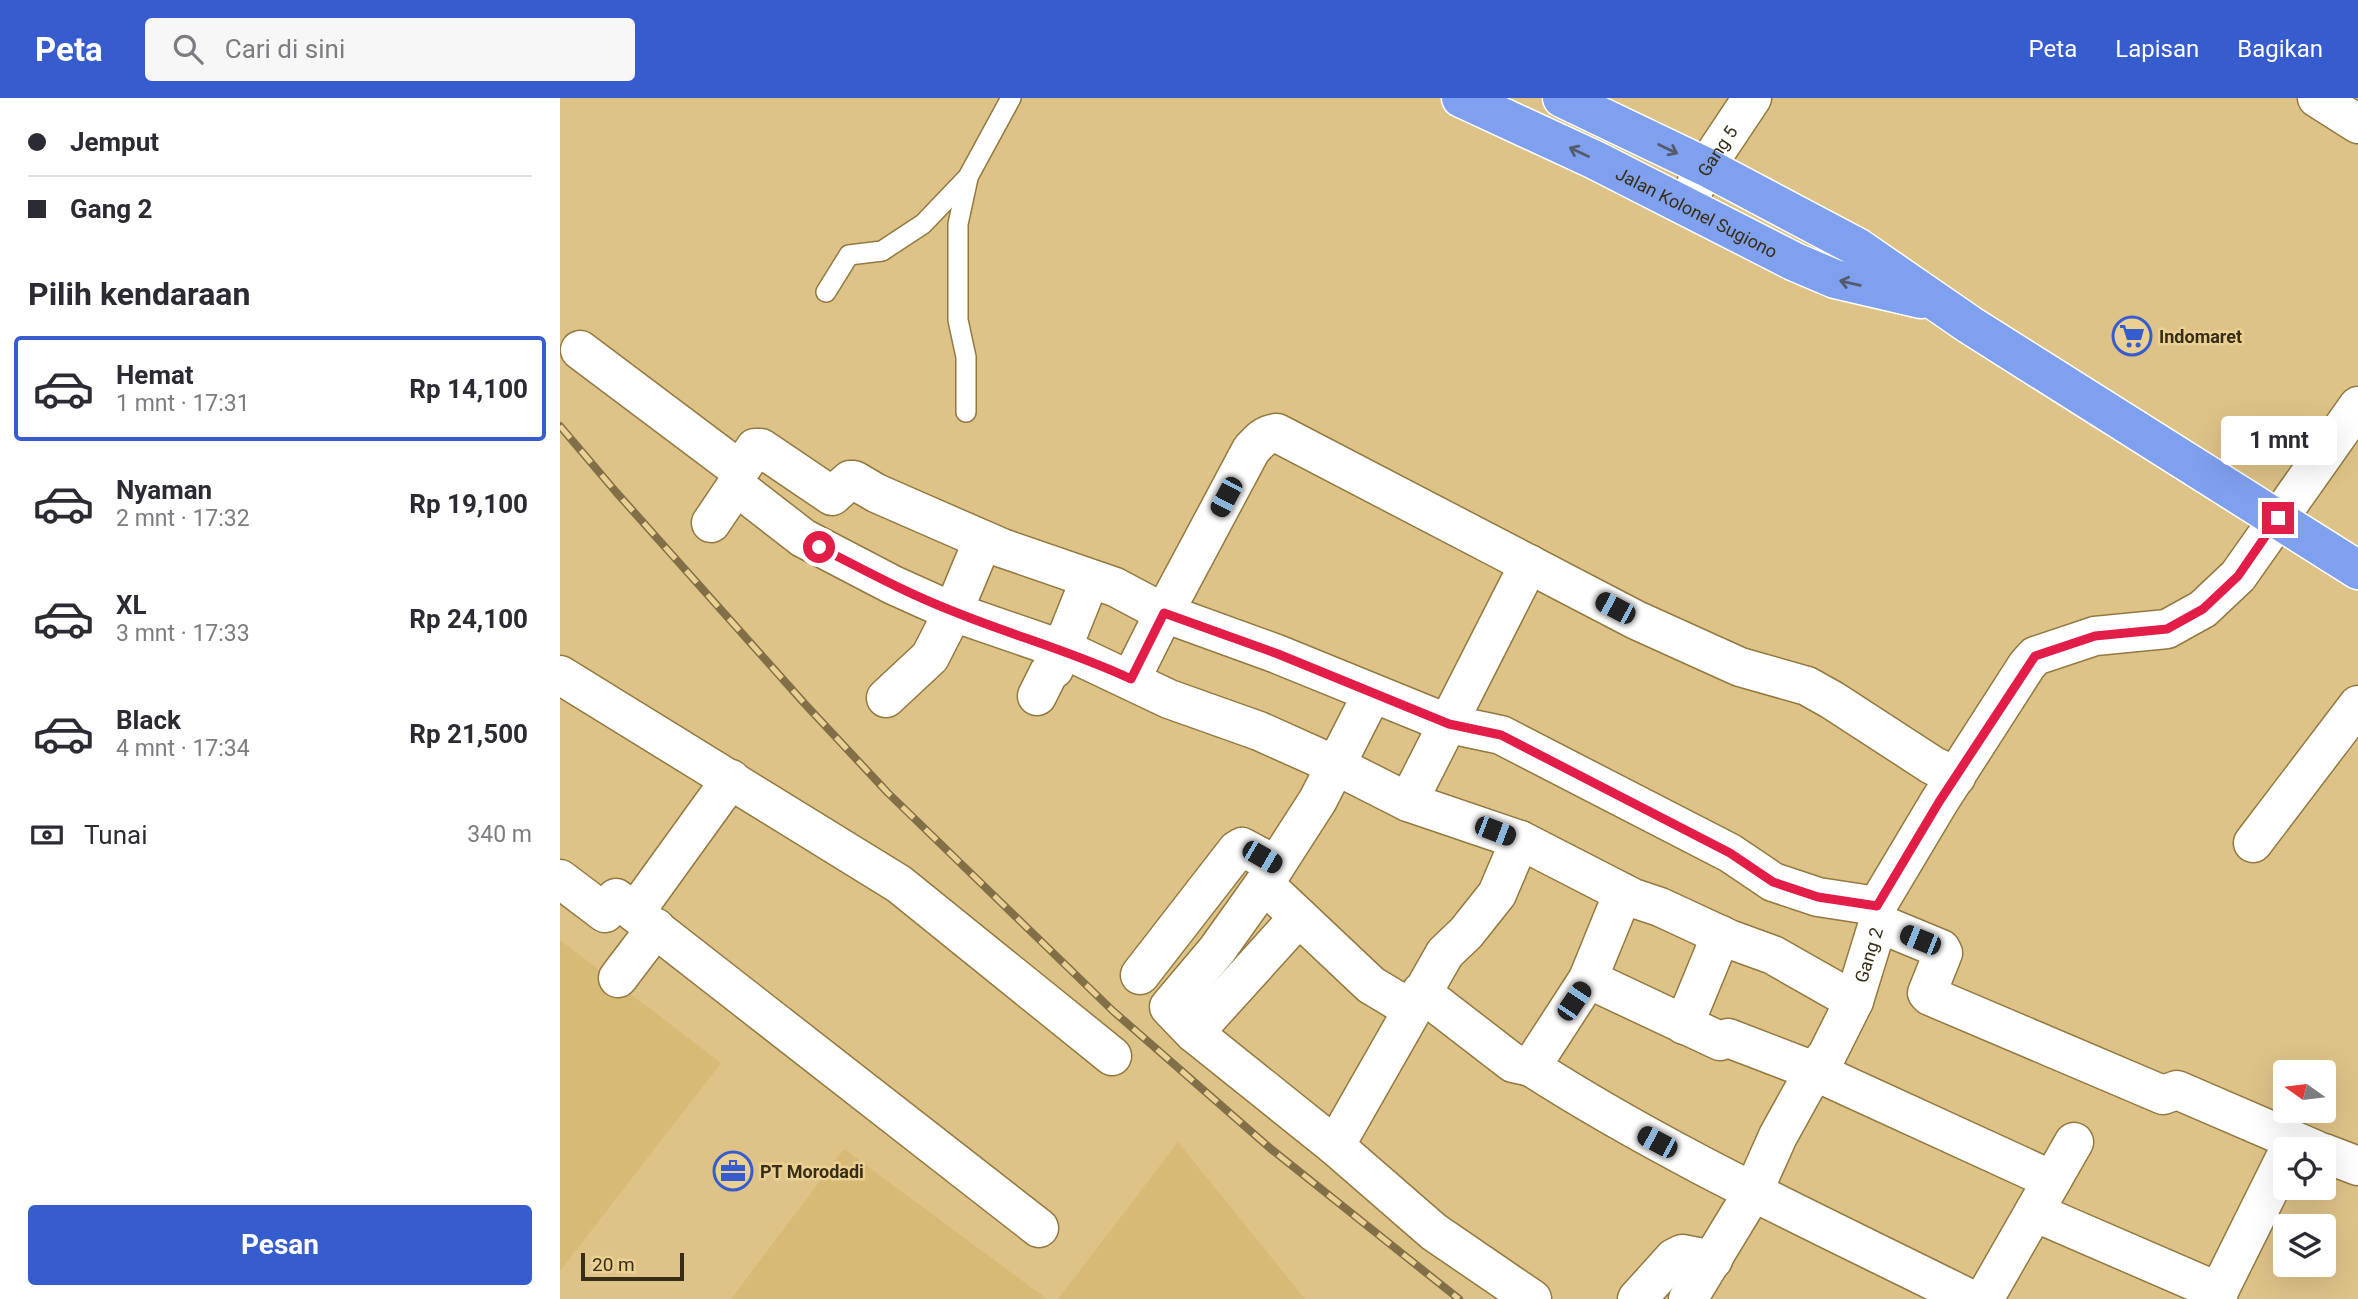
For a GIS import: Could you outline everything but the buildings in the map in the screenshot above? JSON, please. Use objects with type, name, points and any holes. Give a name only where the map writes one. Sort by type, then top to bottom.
[{"type":"highway","name":"Jalan Kolonel Sugiono","points":[[1461,98],[1595,160],[1794,262],[1835,279],[1940,304]]},
{"type":"highway","name":"Jalan Kolonel Sugiono","points":[[1562,98],[1706,167],[1857,247],[2089,402],[2358,570]]},
{"type":"street","name":"Gang 5","points":[[1685,205],[1706,167],[1752,98]]},
{"type":"street","points":[[2318,98],[2358,124]]},
{"type":"street","points":[[580,350],[737,468],[743,466],[755,448],[761,447],[832,496],[850,480],[854,480],[983,540],[1115,587],[1164,613],[1278,654],[1449,724],[1501,735],[1730,853],[1773,882],[1878,915],[1941,949],[1943,953],[1927,993],[1930,996],[2163,1095],[2177,1090],[2274,1137]]},
{"type":"street","name":"Gang 2","points":[[1688,1299],[1753,1192],[1778,1136],[1814,1070],[1827,1055],[1854,1001],[1878,915],[1956,777],[2035,656],[2095,636],[2167,629],[2203,609],[2238,576],[2358,406]]},
{"type":"street","points":[[1131,679],[1251,450],[1259,440],[1273,433],[1285,436],[1636,620],[1740,667],[1807,686],[1932,765],[1956,777]]},
{"type":"street","points":[[711,523],[736,486],[803,538],[893,585],[953,612],[1062,649],[1169,699],[1259,731],[1408,802],[1520,840],[1623,893],[1773,956],[1854,1001]]},
{"type":"street","points":[[886,698],[930,657],[953,612],[983,540]]},
{"type":"street","points":[[1408,802],[1529,564]]},
{"type":"street","points":[[1037,696],[1049,672],[1054,669],[1090,579]]},
{"type":"street","points":[[560,675],[899,884],[1112,1056]]},
{"type":"street","points":[[1372,694],[1318,800],[1270,875],[1217,950],[1169,1007],[1194,1034],[1335,1146],[1434,1232],[1532,1299]]},
{"type":"street","points":[[2253,843],[2358,705]]},
{"type":"street","points":[[618,978],[646,920],[731,779]]},
{"type":"street","points":[[1335,1146],[1445,953],[1466,933],[1497,894],[1520,840]]},
{"type":"street","points":[[1140,975],[1242,847],[1247,849],[1270,875],[1299,917],[1371,985],[1416,1000],[1513,1063],[1531,1068],[1590,1105],[1753,1192],[1970,1299]]},
{"type":"street","points":[[560,879],[605,913],[616,898],[1039,1228]]},
{"type":"street","points":[[1531,1068],[1588,979],[1623,893]]},
{"type":"street","points":[[1194,1034],[1299,917]]},
{"type":"street","points":[[1684,1025],[1721,935]]},
{"type":"street","points":[[1588,979],[1720,1041],[1728,1038],[1814,1070],[2217,1295],[2273,1198]]},
{"type":"street","points":[[1984,1299],[2074,1142]]},
{"type":"street","points":[[2336,1160],[2358,1166]]},
{"type":"street","points":[[1637,1299],[1674,1258],[1682,1254],[1713,1260]]},
{"type":"lane","points":[[825,292],[849,255],[882,251],[923,224],[968,177],[1011,98]]},
{"type":"lane","points":[[966,412],[966,357],[958,320],[958,224],[968,177]]},
{"type":"shaded area","points":[[560,940],[721,1063],[560,1271]]},
{"type":"shaded area","points":[[1178,1142],[1305,1299],[1058,1299]]},
{"type":"shaded area","points":[[844,1149],[1047,1299],[731,1299]]},
{"type":"railway","points":[[560,426],[804,703],[888,793],[1113,1011],[1271,1149],[1459,1299]]},
{"type":"place","name":"Indomaret","points":[[2132,336]]},
{"type":"place","name":"PT Morodadi","points":[[733,1171]]},
{"type":"route","points":[[819,547],[939,606],[1072,653],[1131,679],[1164,613],[1278,654],[1449,724],[1501,735],[1730,853],[1773,882],[1818,897],[1877,906],[1939,802],[2035,656],[2095,636],[2167,629],[2203,609],[2238,576],[2278,518]]}]
